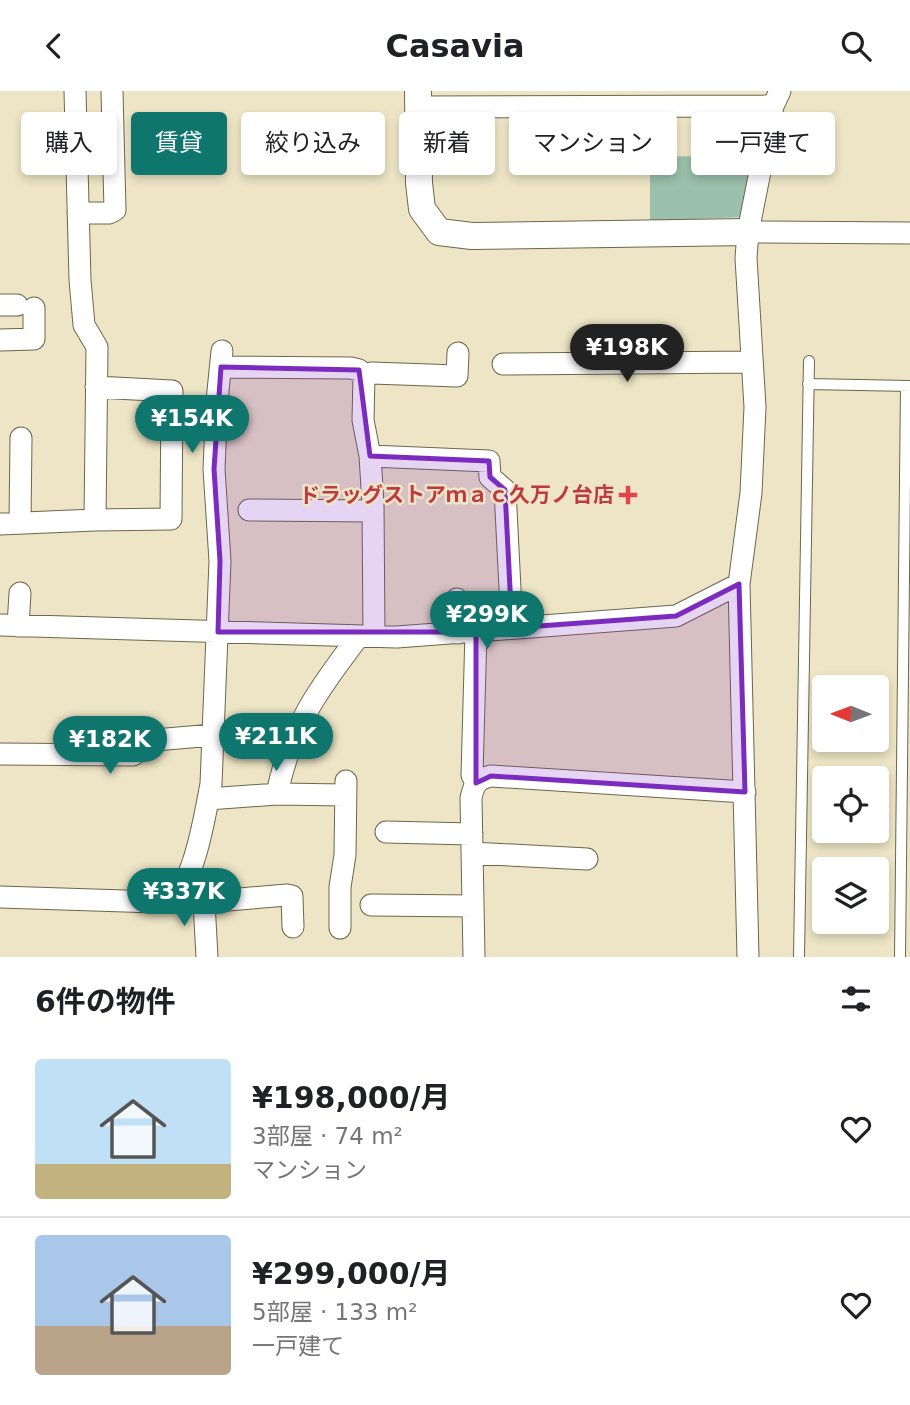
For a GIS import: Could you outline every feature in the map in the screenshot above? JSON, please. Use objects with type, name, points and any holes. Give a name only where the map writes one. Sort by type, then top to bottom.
[{"type":"street","points":[[75,91],[84,325],[97,347],[96,520]]},
{"type":"street","points":[[79,212],[109,213],[115,210],[112,91]]},
{"type":"street","points":[[748,957],[739,584],[751,492],[755,407],[746,258],[748,232],[776,98],[418,99],[422,209],[439,232],[472,236],[748,232],[910,233]]},
{"type":"street","points":[[0,340],[34,339],[17,306]]},
{"type":"street","points":[[364,375],[457,376],[458,353]]},
{"type":"street","points":[[0,897],[156,902],[173,896],[181,889],[188,876],[208,799],[213,735],[220,561],[214,469],[222,359],[351,368],[364,375],[363,420],[370,456],[373,511],[367,636],[307,707],[283,765],[277,794]]},
{"type":"street","points":[[503,364],[752,362]]},
{"type":"street","points":[[21,437],[10,524],[170,519],[172,391],[96,387]]},
{"type":"street","points":[[370,456],[489,461],[490,477],[506,490],[512,628]]},
{"type":"street","points":[[249,510],[373,511]]},
{"type":"street","points":[[20,593],[9,626],[367,636],[467,632],[676,616],[739,584]]},
{"type":"street","points":[[457,599],[467,632],[472,775],[476,783]]},
{"type":"street","points":[[0,754],[133,755],[155,740],[213,735]]},
{"type":"street","points":[[474,957],[471,798],[480,778],[491,776],[745,792]]},
{"type":"street","points":[[208,799],[346,788],[340,928]]},
{"type":"street","points":[[386,832],[587,861]]},
{"type":"street","points":[[181,889],[204,902],[292,896],[293,927]]},
{"type":"street","points":[[204,902],[207,957]]},
{"type":"street","points":[[371,905],[473,906]]},
{"type":"lane","points":[[799,957],[809,361]]},
{"type":"lane","points":[[808,384],[908,386],[900,957]]},
{"type":"highlighted area","points":[[221,367],[359,370],[370,456],[489,461],[490,477],[505,490],[512,628],[676,616],[739,584],[745,792],[491,776],[476,783],[476,632],[218,632],[220,561],[214,469]]},
{"type":"green space","points":[[677,156],[691,156],[691,175],[749,175],[744,217],[650,221],[650,175],[677,175]]},
{"type":"place","name":"ドラッグストアｍａｃ久万ノ台店","points":[[628,495]]}]
